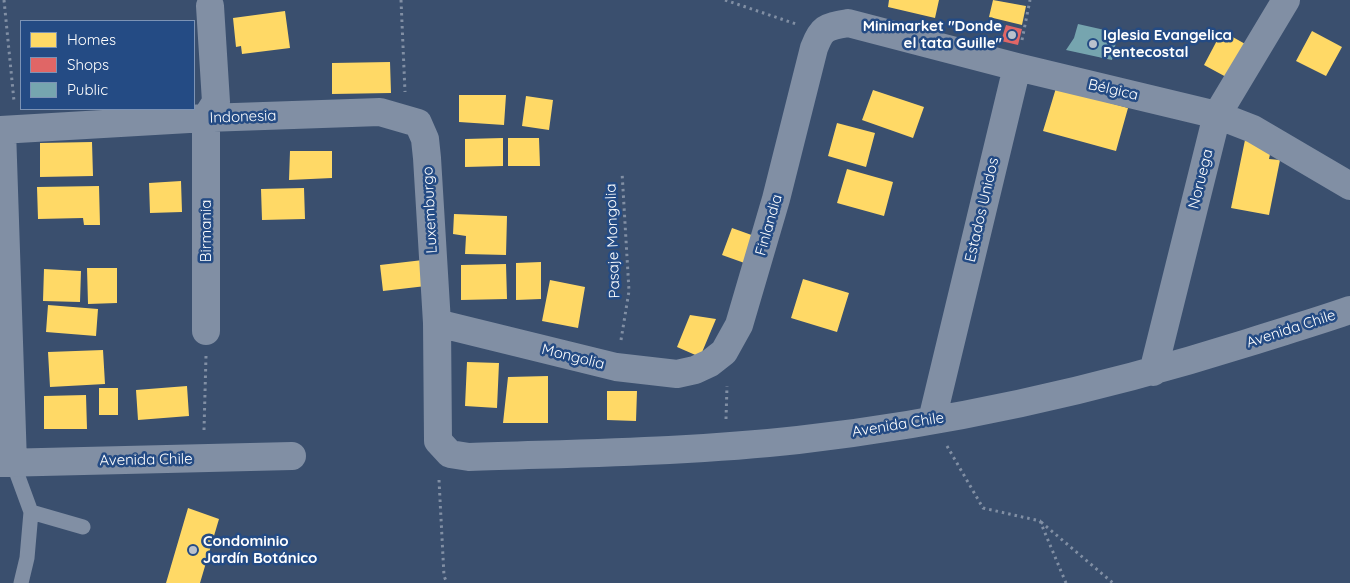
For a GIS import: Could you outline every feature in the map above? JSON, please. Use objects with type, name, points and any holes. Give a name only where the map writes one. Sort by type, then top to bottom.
[{"type":"street","name":"Noruega","points":[[1153,372],[1217,115],[1286,0]]},
{"type":"street","name":"Birmania","points":[[206,331],[206,118],[216,102],[210,6]]},
{"type":"street","name":"Bélgica","points":[[820,32],[829,26],[848,23],[1017,67],[1217,115],[1253,129],[1350,186]]},
{"type":"street","name":"Finlandia","points":[[710,363],[724,352],[739,325],[776,200],[814,48],[820,32]]},
{"type":"street","name":"Estados Unidos","points":[[932,420],[1017,67]]},
{"type":"street","name":"Indonesia","points":[[1,130],[206,118],[380,112],[396,116]]},
{"type":"street","name":"Luxemburgo","points":[[396,116],[418,123],[425,139],[437,323],[438,441]]},
{"type":"street","points":[[1,130],[6,463]]},
{"type":"street","name":"Avenida Chile","points":[[438,441],[450,454],[469,457],[662,451],[799,440],[932,420],[1082,390],[1153,372],[1350,310]]},
{"type":"street","name":"Mongolia","points":[[437,323],[616,367],[677,374],[695,370],[710,363]]},
{"type":"street","name":"Avenida Chile","points":[[6,463],[292,456]]},
{"type":"lane","points":[[6,463],[31,512],[27,558],[20,583]]},
{"type":"lane","points":[[31,512],[83,527]]},
{"type":"path","points":[[1,130],[16,113],[4,0]]},
{"type":"path","points":[[396,116],[405,103],[401,0]]},
{"type":"path","points":[[724,0],[820,32]]},
{"type":"path","points":[[1017,67],[1030,0]]},
{"type":"path","name":"Pasaje Mongolia","points":[[616,367],[629,291],[622,172]]},
{"type":"path","points":[[204,459],[206,331]]},
{"type":"path","points":[[710,363],[727,379],[726,446]]},
{"type":"path","points":[[932,420],[983,508],[1040,521],[1113,583]]},
{"type":"path","points":[[438,441],[444,576],[447,583]]},
{"type":"path","points":[[1040,521],[1066,583]]},
{"type":"building: Homes","points":[[889,0],[939,0],[935,18],[888,7]]},
{"type":"building: Homes","points":[[993,0],[1026,6],[1022,25],[989,17]]},
{"type":"building: Homes","points":[[285,11],[290,48],[242,54],[241,46],[236,47],[233,18]]},
{"type":"building: Homes","points":[[1222,31],[1247,45],[1228,78],[1204,65]]},
{"type":"building: Homes","points":[[1312,31],[1342,47],[1326,76],[1296,61]]},
{"type":"building: Homes","points":[[390,62],[391,93],[332,94],[332,63]]},
{"type":"building: Homes","points":[[1056,88],[1128,108],[1116,151],[1043,131]]},
{"type":"building: Homes","points":[[873,90],[924,107],[913,138],[862,120]]},
{"type":"building: Homes","points":[[459,95],[506,95],[504,125],[459,122]]},
{"type":"building: Homes","points":[[526,96],[553,100],[549,130],[522,126]]},
{"type":"building: Homes","points":[[837,123],[875,133],[866,167],[828,156]]},
{"type":"building: Homes","points":[[503,138],[503,166],[465,167],[465,139]]},
{"type":"building: Homes","points":[[508,138],[539,138],[540,166],[508,166]]},
{"type":"building: Homes","points":[[1245,140],[1272,145],[1269,159],[1280,160],[1269,215],[1231,208]]},
{"type":"building: Homes","points":[[92,142],[93,176],[40,177],[40,143]]},
{"type":"building: Homes","points":[[290,151],[332,151],[332,178],[289,180]]},
{"type":"building: Homes","points":[[847,169],[893,182],[884,216],[837,203]]},
{"type":"building: Homes","points":[[181,181],[182,212],[150,213],[149,183]]},
{"type":"building: Homes","points":[[99,186],[100,225],[84,225],[83,218],[38,219],[37,187]]},
{"type":"building: Homes","points":[[304,188],[305,219],[262,220],[261,189]]},
{"type":"building: Homes","points":[[454,214],[507,216],[506,255],[465,254],[466,236],[453,234]]},
{"type":"building: Homes","points":[[732,228],[760,238],[750,265],[722,255]]},
{"type":"building: Homes","points":[[423,260],[426,286],[383,291],[380,265]]},
{"type":"building: Homes","points":[[541,262],[541,299],[516,300],[516,263]]},
{"type":"building: Homes","points":[[506,264],[507,299],[461,300],[461,265]]},
{"type":"building: Homes","points":[[87,268],[117,268],[117,303],[88,304]]},
{"type":"building: Homes","points":[[44,269],[81,271],[80,302],[43,301]]},
{"type":"building: Homes","points":[[803,279],[849,293],[837,332],[791,318]]},
{"type":"building: Homes","points":[[550,280],[585,287],[578,328],[542,321]]},
{"type":"building: Homes","points":[[48,305],[98,309],[96,336],[46,332]]},
{"type":"building: Homes","points":[[690,315],[716,319],[700,357],[677,347]]},
{"type":"building: Homes","points":[[103,350],[105,384],[50,387],[48,352]]},
{"type":"building: Homes","points":[[467,362],[499,363],[497,408],[465,406]]},
{"type":"building: Homes","points":[[548,376],[548,423],[503,423],[508,377]]},
{"type":"building: Homes","points":[[187,386],[189,416],[138,420],[136,390]]},
{"type":"building: Homes","points":[[99,388],[118,388],[118,415],[99,415]]},
{"type":"building: Homes","points":[[607,391],[637,391],[636,421],[607,420]]},
{"type":"building: Homes","points":[[86,395],[87,429],[44,429],[44,396]]},
{"type":"building: Homes","name":"Condominio Jardín Botánico","points":[[188,508],[219,519],[200,583],[166,583]]},
{"type":"building: Shops","name":"Minimarket \"Donde el tata Guille\"","points":[[1006,25],[1022,29],[1018,45],[1001,41]]},
{"type":"building: Public","name":"Iglesia Evangelica Pentecostal","points":[[1078,24],[1118,33],[1112,60],[1066,50],[1074,38]]},
{"type":"place","name":"Minimarket \"Donde el tata Guille\"","points":[[1012,35]]},
{"type":"place","name":"Iglesia Evangelica Pentecostal","points":[[1093,44]]},
{"type":"place","name":"Condominio Jardín Botánico","points":[[193,550]]}]
